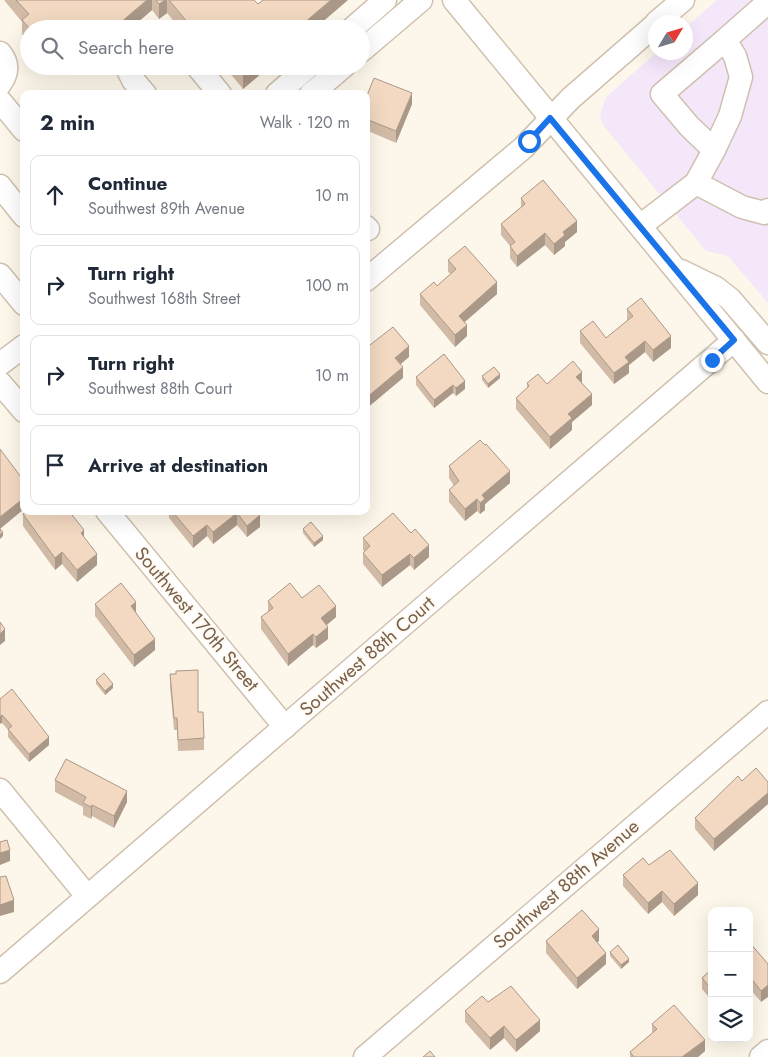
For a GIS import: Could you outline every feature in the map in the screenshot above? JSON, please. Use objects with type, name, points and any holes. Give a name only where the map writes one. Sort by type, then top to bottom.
[{"type":"street","points":[[362,20],[385,0]]},
{"type":"street","points":[[370,43],[421,0]]},
{"type":"street","points":[[454,0],[768,382]]},
{"type":"street","points":[[665,15],[683,0]]},
{"type":"street","points":[[714,150],[689,126],[662,94],[768,2]]},
{"type":"street","points":[[370,277],[523,148],[550,118],[648,30]]},
{"type":"street","points":[[640,226],[696,183],[730,116],[741,77],[735,56],[725,40]]},
{"type":"street","points":[[0,53],[6,61],[7,68],[0,84]]},
{"type":"street","points":[[130,75],[142,90]]},
{"type":"street","points":[[204,75],[217,90]]},
{"type":"street","points":[[281,90],[298,75]]},
{"type":"street","points":[[316,90],[333,75]]},
{"type":"street","points":[[0,101],[20,125]]},
{"type":"street","points":[[696,183],[742,207],[764,213],[768,210]]},
{"type":"street","points":[[0,186],[20,211]]},
{"type":"street","points":[[674,267],[716,288],[730,298],[768,343]]},
{"type":"street","points":[[0,275],[20,299]]},
{"type":"street","points":[[716,288],[732,289],[746,295],[768,322]]},
{"type":"street","name":"Southwest 88th Court","points":[[0,972],[734,340]]},
{"type":"street","points":[[0,364],[20,349]]},
{"type":"street","points":[[0,383],[20,406]]},
{"type":"street","name":"Southwest 170th Street","points":[[110,515],[285,727]]},
{"type":"street","name":"Southwest 88th Avenue","points":[[365,1057],[768,712]]},
{"type":"street","points":[[0,790],[87,896]]},
{"type":"street","points":[[761,1057],[768,1051]]},
{"type":"shaded area","points":[[717,0],[768,0],[768,303],[728,256],[706,251],[603,125],[600,115],[606,97],[648,60],[693,60],[693,21]]},
{"type":"building","points":[[16,0],[147,0],[124,20],[22,20],[29,14]]},
{"type":"building","points":[[156,0],[165,0],[159,4]]},
{"type":"building","points":[[169,0],[254,0],[258,4],[263,0],[331,0],[308,20],[186,20]]},
{"type":"building","points":[[374,78],[412,93],[396,131],[370,121],[369,90]]},
{"type":"building","points":[[543,180],[577,221],[563,232],[565,235],[554,244],[545,233],[517,256],[510,246],[515,242],[501,224],[525,204],[521,198]]},
{"type":"building","points":[[465,246],[497,282],[459,316],[467,325],[455,335],[420,294],[434,282],[437,286],[456,269],[448,260]]},
{"type":"building","points":[[641,298],[671,336],[653,350],[645,341],[625,357],[629,362],[614,373],[580,331],[593,321],[606,338],[633,316],[627,309]]},
{"type":"building","points":[[393,327],[409,346],[395,358],[403,367],[370,395],[370,345]]},
{"type":"building","points":[[444,354],[465,381],[456,388],[453,385],[434,400],[416,377]]},
{"type":"building","points":[[573,361],[582,372],[576,377],[592,394],[568,414],[572,418],[550,437],[516,398],[529,386],[527,383],[538,374],[547,384]]},
{"type":"building","points":[[494,367],[500,374],[488,384],[482,376]]},
{"type":"building","points":[[480,440],[486,444],[510,471],[482,495],[485,499],[480,503],[477,499],[465,509],[449,490],[459,481],[449,466]]},
{"type":"building","points":[[0,449],[20,476],[20,501],[0,517]]},
{"type":"building","points":[[393,513],[411,533],[415,529],[429,545],[414,558],[410,554],[382,575],[363,553],[370,546],[363,538]]},
{"type":"building","points":[[24,515],[72,515],[84,530],[81,533],[97,554],[77,570],[62,552],[55,558]]},
{"type":"building","points":[[175,515],[234,515],[213,532],[207,525],[193,536]]},
{"type":"building","points":[[239,515],[260,515],[247,526]]},
{"type":"building","points":[[311,522],[323,536],[314,543],[303,529]]},
{"type":"building","points":[[121,583],[136,602],[131,606],[155,639],[134,655],[95,604]]},
{"type":"building","points":[[290,583],[302,598],[319,585],[336,606],[321,618],[328,627],[316,637],[313,634],[288,654],[261,617],[273,608],[268,601]]},
{"type":"building","points":[[0,622],[5,629],[0,634]]},
{"type":"building","points":[[198,670],[198,712],[203,712],[204,738],[178,740],[177,718],[174,718],[170,674],[176,674],[176,671]]},
{"type":"building","points":[[104,673],[113,684],[105,691],[96,680]]},
{"type":"building","points":[[12,689],[49,737],[29,754],[8,729],[12,726],[2,715],[0,717],[0,699]]},
{"type":"building","points":[[66,759],[127,791],[114,816],[92,805],[91,807],[83,803],[86,797],[55,780]]},
{"type":"building","points":[[756,768],[768,782],[768,793],[714,839],[695,818],[738,776],[742,781]]},
{"type":"building","points":[[7,840],[10,850],[0,853],[0,842]]},
{"type":"building","points":[[670,850],[698,883],[674,904],[662,891],[648,903],[623,875],[643,858],[649,865]]},
{"type":"building","points":[[6,876],[14,900],[0,905],[0,877]]},
{"type":"building","points":[[582,910],[599,929],[592,936],[606,953],[577,978],[546,941]]},
{"type":"building","points":[[618,945],[629,959],[621,965],[610,952]]},
{"type":"building","points":[[753,947],[768,964],[768,985],[761,991],[753,981]]},
{"type":"building","points":[[708,973],[708,985],[702,978]]},
{"type":"building","points":[[511,986],[540,1020],[516,1040],[504,1026],[490,1038],[465,1011],[482,996],[488,1002]]},
{"type":"building","points":[[674,1005],[705,1040],[682,1057],[634,1057],[630,1052],[657,1029],[652,1024]]},
{"type":"building","points":[[430,1051],[435,1057],[423,1057]]},
{"type":"route","points":[[529,141],[550,118],[734,340],[712,360]]}]
